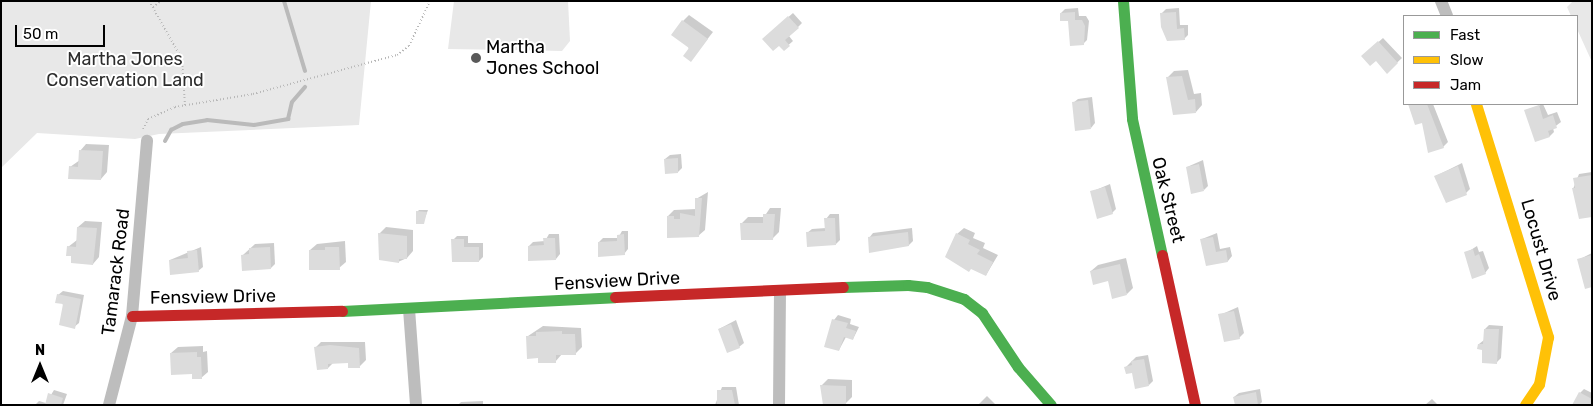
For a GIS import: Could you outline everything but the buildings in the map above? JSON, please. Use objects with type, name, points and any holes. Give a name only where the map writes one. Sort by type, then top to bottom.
[{"type":"street","name":"Oak Street","points":[[1122,1],[1132,119],[1195,405]]},
{"type":"street","points":[[1441,1],[1447,15]]},
{"type":"street","name":"Locust Drive","points":[[1476,105],[1548,337],[1539,384],[1525,405]]},
{"type":"street","name":"Tamarack Road","points":[[109,405],[132,316],[147,141]]},
{"type":"street","name":"Fensview Drive","points":[[132,316],[409,309],[642,295],[908,285],[928,287],[964,299],[982,313],[1018,366],[1051,405]]},
{"type":"street","points":[[779,405],[780,291]]},
{"type":"street","points":[[409,309],[416,405]]},
{"type":"path","points":[[149,1],[182,59],[185,106]]},
{"type":"path","points":[[153,7],[161,1]]},
{"type":"path","points":[[147,141],[142,128],[148,119],[185,106],[253,94],[397,55],[409,46],[430,1]]},
{"type":"green space","name":"Martha Jones Conservation Land","points":[[1,1],[371,1],[359,125],[159,134],[135,139],[37,133],[1,168]]},
{"type":"green space","points":[[454,1],[568,1],[570,41],[562,51],[448,49]]},
{"type":"green space","points":[[1573,1],[1592,1],[1592,62],[1578,31],[1578,15],[1571,15],[1567,7]]},
{"type":"waterway","points":[[284,1],[305,71]]},
{"type":"waterway","points":[[165,141],[171,130],[183,124],[207,120],[254,125],[288,119],[292,102],[305,87]]},
{"type":"traffic: fast","points":[[1123,1],[1132,119],[1162,255]]},
{"type":"traffic: fast","points":[[843,287],[908,285],[927,287],[964,299],[982,313],[1018,367],[1051,405]]},
{"type":"traffic: fast","points":[[342,311],[615,297]]},
{"type":"traffic: slow","points":[[1476,105],[1548,337],[1539,384],[1525,405]]},
{"type":"traffic: jam","points":[[1162,255],[1195,405]]},
{"type":"traffic: jam","points":[[615,297],[843,287]]},
{"type":"traffic: jam","points":[[132,316],[342,311]]},
{"type":"place","name":"Martha Jones School","points":[[476,58]]}]
